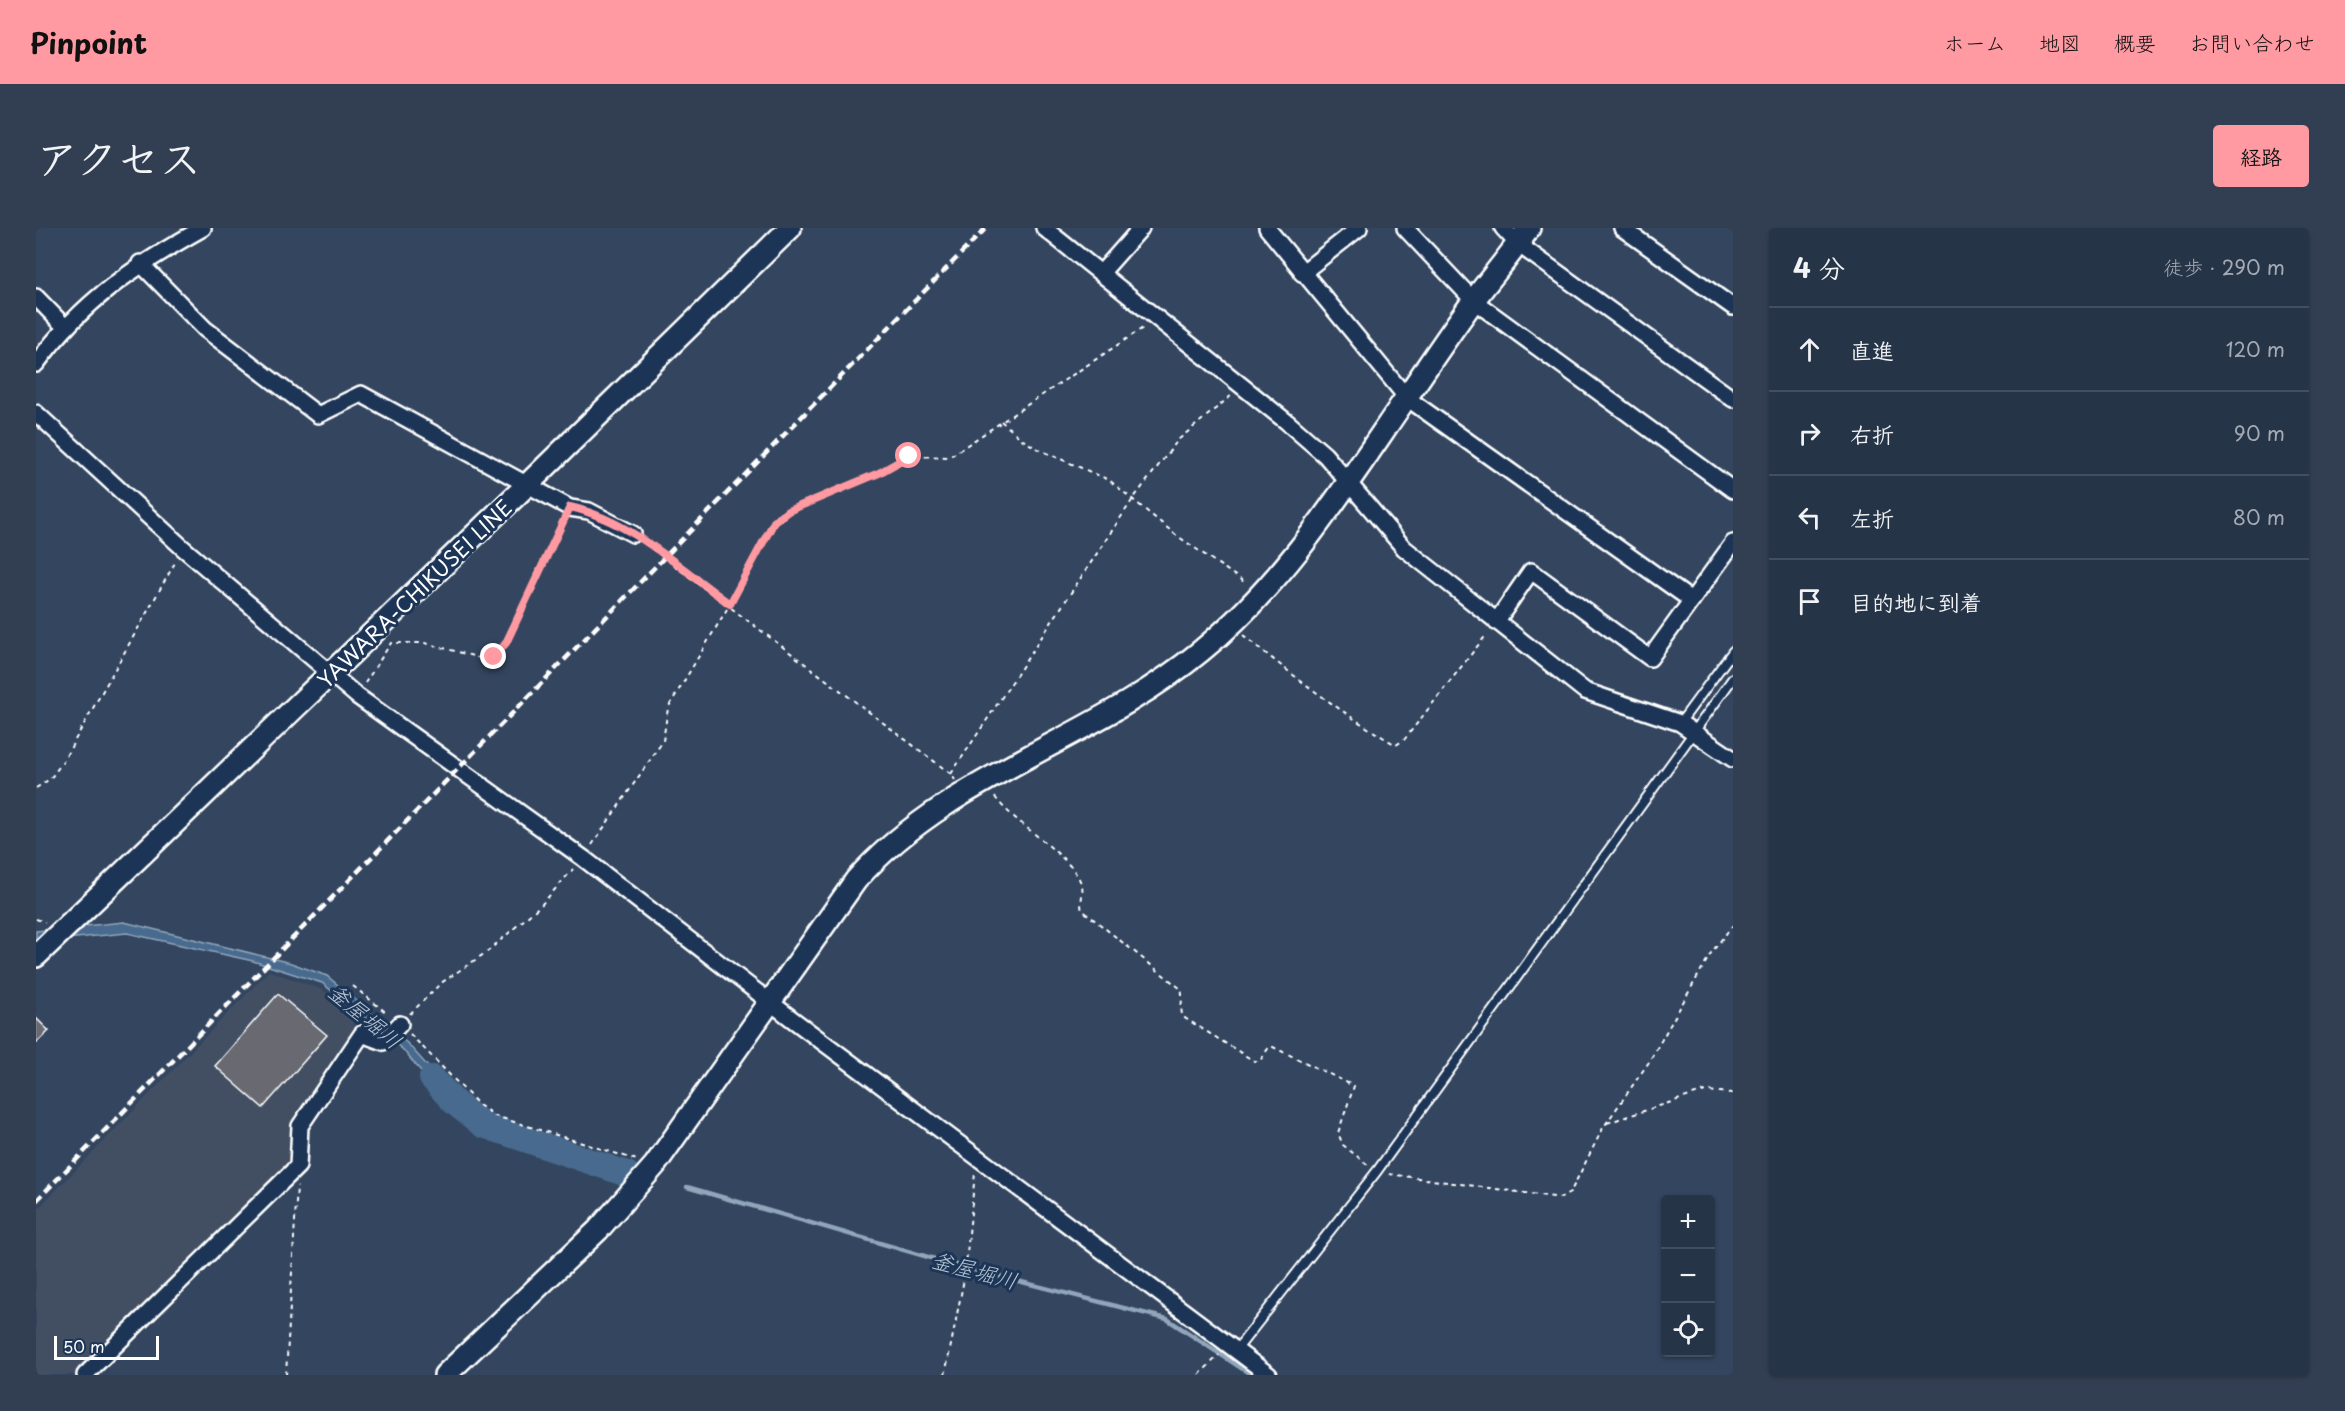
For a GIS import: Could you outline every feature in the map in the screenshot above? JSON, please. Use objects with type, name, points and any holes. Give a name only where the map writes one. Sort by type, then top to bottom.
[{"type":"street","points":[[36,364],[65,327],[140,263],[203,228]]},
{"type":"street","name":"YAWARA-CHIKUSEI LINE","points":[[50,942],[527,485],[790,228]]},
{"type":"street","points":[[1044,228],[1159,318],[1325,455],[1404,549],[1585,691],[1687,727],[1733,759]]},
{"type":"street","points":[[1102,272],[1141,228]]},
{"type":"street","points":[[1267,228],[1407,398],[1690,600]]},
{"type":"street","points":[[1302,273],[1359,228]]},
{"type":"street","points":[[1405,228],[1474,301],[1733,490]]},
{"type":"street","points":[[1503,228],[1523,236],[1733,399]]},
{"type":"street","points":[[1622,228],[1733,307]]},
{"type":"street","points":[[446,1375],[598,1230],[655,1165],[856,880],[871,863],[909,828],[984,782],[1134,700],[1167,678],[1231,626],[1262,594],[1348,483],[1474,301],[1523,236]]},
{"type":"street","points":[[140,263],[205,329],[318,415],[361,394],[527,485],[570,507],[589,512],[633,534]]},
{"type":"street","points":[[36,297],[65,327]]},
{"type":"street","points":[[36,413],[183,548],[357,696],[583,858],[978,1159],[1233,1346],[1269,1375]]},
{"type":"street","points":[[1496,622],[1531,571],[1650,658],[1690,600],[1730,553]]},
{"type":"street","points":[[85,1375],[298,1167],[300,1126],[362,1034],[383,1042],[400,1024]]},
{"type":"lane","points":[[1233,1346],[1377,1171],[1687,727],[1733,651]]},
{"type":"lane","points":[[1687,727],[1733,678]]},
{"type":"path","points":[[400,1024],[441,983],[487,952],[542,904],[583,858],[663,741],[668,708],[730,604],[774,522],[788,511],[879,473],[909,456],[949,457],[1159,318]]},
{"type":"path","points":[[633,534],[730,604],[951,774],[1133,499],[1178,440],[1243,386]]},
{"type":"path","points":[[1001,421],[1023,440],[1109,480],[1176,535],[1262,594]]},
{"type":"path","points":[[357,696],[391,643],[426,643],[484,659],[494,657],[506,643],[570,507]]},
{"type":"path","points":[[36,788],[50,779],[62,763],[183,548]]},
{"type":"path","points":[[1231,626],[1310,689],[1359,724],[1396,745],[1404,740],[1496,622]]},
{"type":"path","points":[[984,782],[1000,804],[1065,862],[1077,877],[1082,884],[1082,910],[1181,989],[1183,996],[1180,1011],[1183,1017],[1254,1061],[1260,1061],[1269,1047],[1273,1047],[1354,1086],[1338,1133],[1343,1145],[1367,1165]]},
{"type":"path","points":[[1377,1171],[1561,1198],[1570,1193],[1607,1124],[1654,1053],[1711,953],[1733,925]]},
{"type":"path","points":[[353,986],[400,1024],[479,1105],[495,1116],[655,1165]]},
{"type":"path","points":[[1607,1124],[1705,1092],[1733,1093]]},
{"type":"path","points":[[945,1375],[965,1274],[978,1159]]},
{"type":"path","points":[[286,1375],[298,1167]]},
{"type":"path","points":[[1199,1375],[1233,1346]]},
{"type":"shaded area","points":[[269,971],[323,990],[350,1011],[354,1029],[351,1043],[293,1124],[293,1165],[81,1375],[36,1375],[36,1211]]},
{"type":"water","points":[[124,922],[291,963],[327,976],[407,1043],[457,1099],[451,1106],[402,1049],[322,983],[253,961],[127,933],[36,942],[36,931]]},
{"type":"building","points":[[278,994],[327,1035],[263,1108],[215,1066]]},
{"type":"building","points":[[36,1018],[49,1031],[36,1043]]},
{"type":"waterway","name":"釜屋堀川","points":[[432,1078],[454,1102],[483,1125],[627,1174]]},
{"type":"waterway","name":"釜屋堀川","points":[[687,1187],[959,1266],[1167,1319],[1252,1375]]},
{"type":"railway","points":[[36,1201],[986,228]]},
{"type":"route","points":[[494,657],[506,643],[570,507],[589,512],[633,534],[730,604],[774,522],[788,511],[879,473],[909,456]]}]
